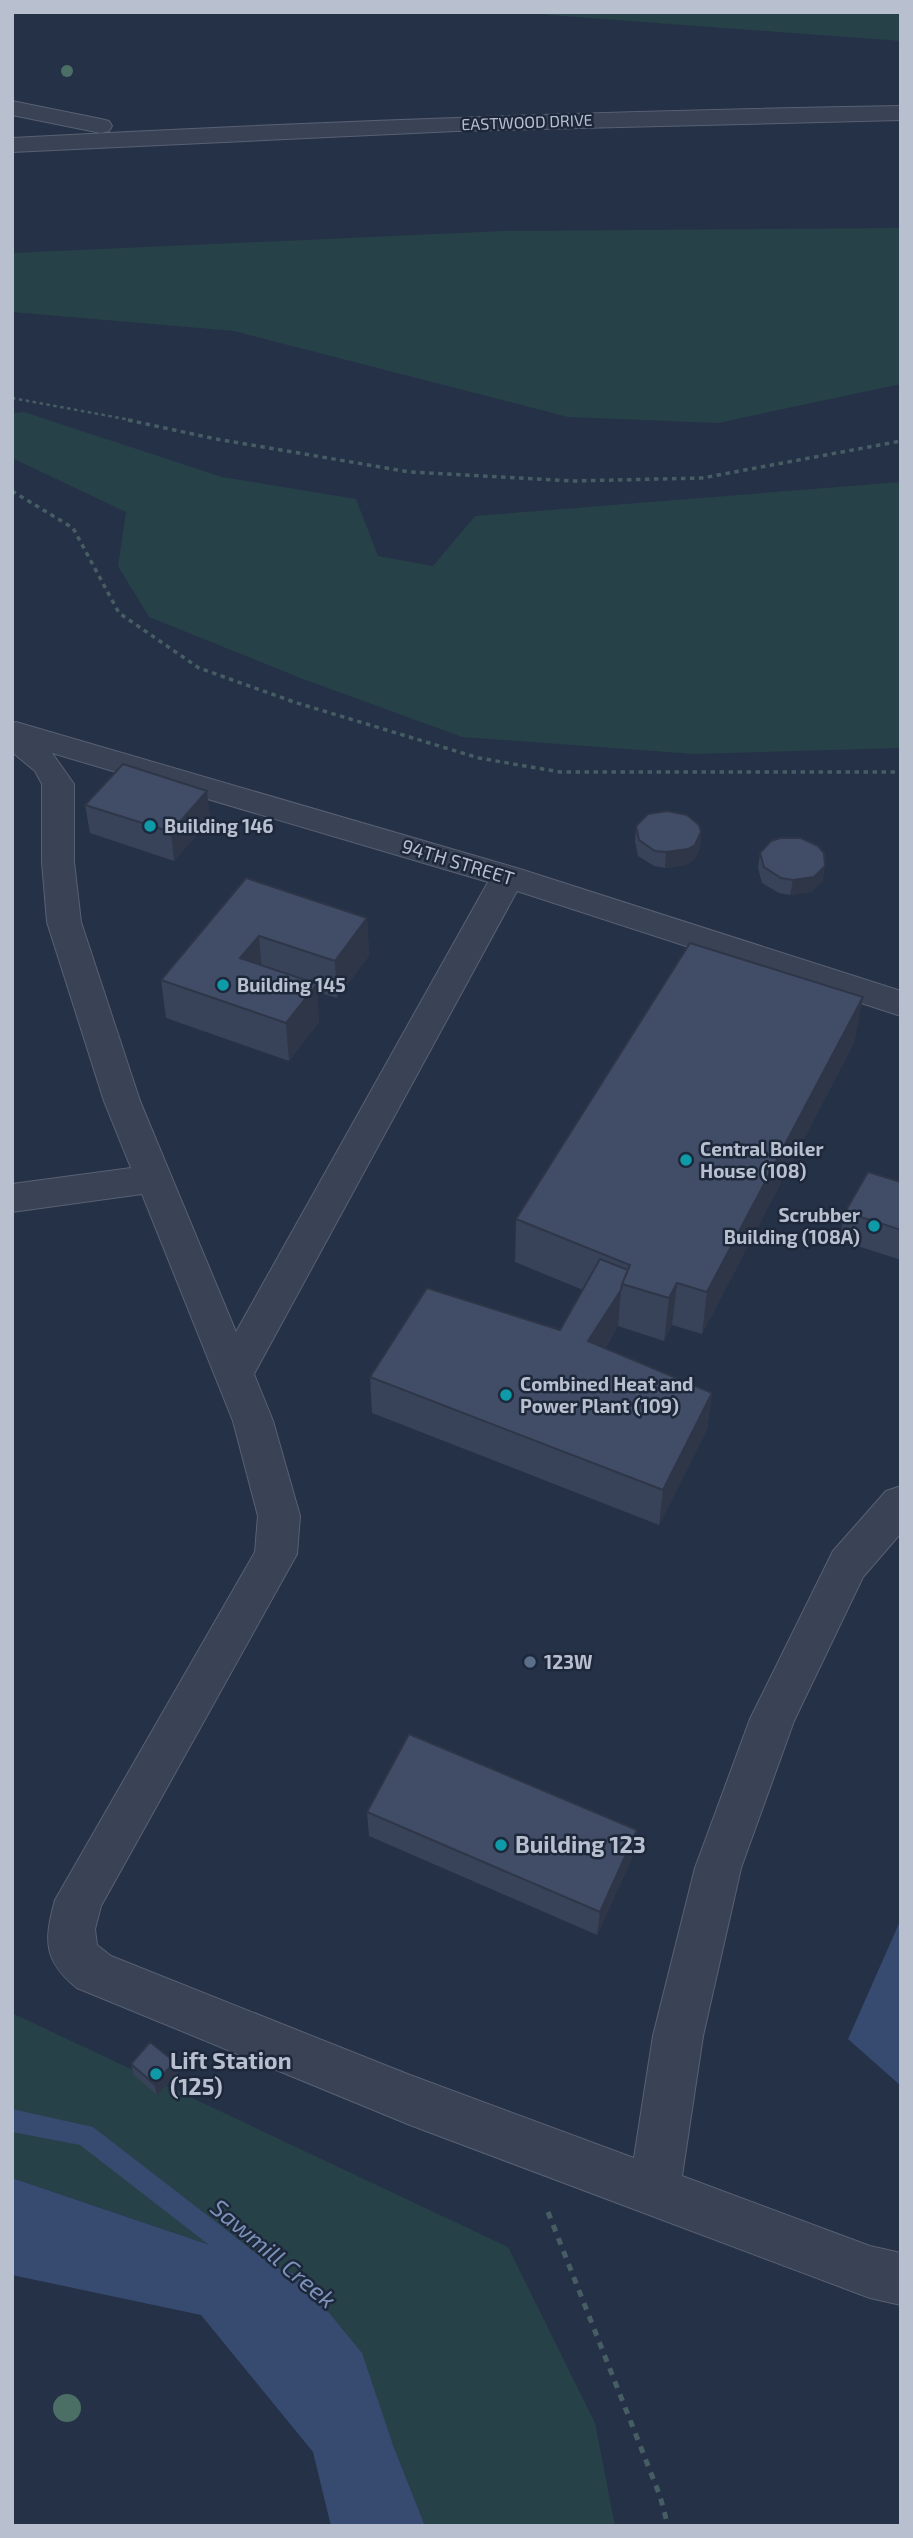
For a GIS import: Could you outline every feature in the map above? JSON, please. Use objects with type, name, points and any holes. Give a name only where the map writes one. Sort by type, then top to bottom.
[{"type":"street","name":"EASTWOOD DRIVE","points":[[12,108],[154,137]]},
{"type":"street","name":"EASTWOOD DRIVE","points":[[12,145],[614,118],[901,113]]},
{"type":"street","name":"94TH STREET","points":[[12,733],[509,877],[901,1004]]},
{"type":"street","name":"94TH STREET","points":[[12,733],[47,765],[58,784],[58,863],[64,922],[78,970],[122,1101],[253,1421],[279,1516],[276,1554],[79,1900],[71,1929],[75,1957],[94,1972],[521,2142],[870,2272],[901,2279]]},
{"type":"street","points":[[233,1374],[509,877]]},
{"type":"street","points":[[12,1198],[154,1179]]},
{"type":"street","points":[[654,2191],[678,2036],[718,1868],[767,1731],[848,1564],[901,1503]]},
{"type":"path","points":[[12,398],[228,441],[410,472],[573,481],[702,478],[901,441]]},
{"type":"path","points":[[12,491],[73,528],[120,613],[199,668],[294,702],[478,758],[560,772],[682,775],[901,772]]},
{"type":"path","points":[[521,2142],[660,2496],[668,2526]]},
{"type":"green space","points":[[535,12],[901,12],[901,41],[549,15]]},
{"type":"green space","points":[[901,228],[901,384],[718,423],[568,417],[234,331],[12,312],[12,253],[503,231]]},
{"type":"green space","points":[[24,412],[222,477],[356,499],[378,556],[433,566],[475,516],[901,482],[901,748],[694,754],[462,737],[303,679],[149,617],[118,566],[126,512],[12,458],[12,413]]},
{"type":"green space","points":[[12,2013],[508,2247],[595,2423],[615,2526],[425,2526],[393,2445],[298,2275],[12,2178]]},
{"type":"water","points":[[901,1919],[901,2086],[848,2039]]},
{"type":"water","points":[[12,2178],[298,2275],[362,2353],[393,2445],[425,2526],[331,2526],[313,2452],[201,2315],[12,2275]]},
{"type":"building","points":[[123,764],[207,791],[171,832],[85,805]]},
{"type":"building","points":[[667,811],[687,815],[699,825],[701,832],[695,845],[688,849],[666,852],[655,851],[639,840],[636,826],[648,814]]},
{"type":"building","points":[[801,838],[818,846],[824,853],[825,866],[814,877],[793,880],[781,878],[764,867],[760,853],[771,841]]},
{"type":"building","points":[[246,878],[367,918],[335,961],[259,936],[240,958],[317,984],[286,1023],[161,980]]},
{"type":"building","name":"Central Boiler House (108)","points":[[690,943],[863,997],[707,1292],[677,1283],[669,1298],[622,1284],[630,1265],[516,1219]]},
{"type":"building","points":[[868,1172],[901,1182],[901,1230],[845,1212]]},
{"type":"building","name":"Combined Heat and Power Plant (109)","points":[[600,1259],[628,1270],[621,1290],[588,1341],[712,1393],[663,1490],[370,1377],[427,1288],[560,1330]]},
{"type":"building","name":"Building 123","points":[[409,1734],[637,1830],[600,1912],[367,1812]]},
{"type":"building","points":[[150,2042],[175,2062],[154,2084],[131,2064]]},
{"type":"waterway","name":"Sawmill Creek","points":[[12,2120],[85,2135],[261,2271]]},
{"type":"place","name":"Building 146","points":[[150,826]]},
{"type":"place","name":"Building 145","points":[[223,985]]},
{"type":"place","name":"Central Boiler House (108)","points":[[686,1160]]},
{"type":"place","name":"Scrubber Building (108A)","points":[[874,1226]]},
{"type":"place","name":"Combined Heat and Power Plant (109)","points":[[506,1395]]},
{"type":"place","name":"123W","points":[[530,1662]]},
{"type":"place","name":"Building 123","points":[[501,1845]]},
{"type":"place","name":"Lift Station (125)","points":[[156,2074]]}]
